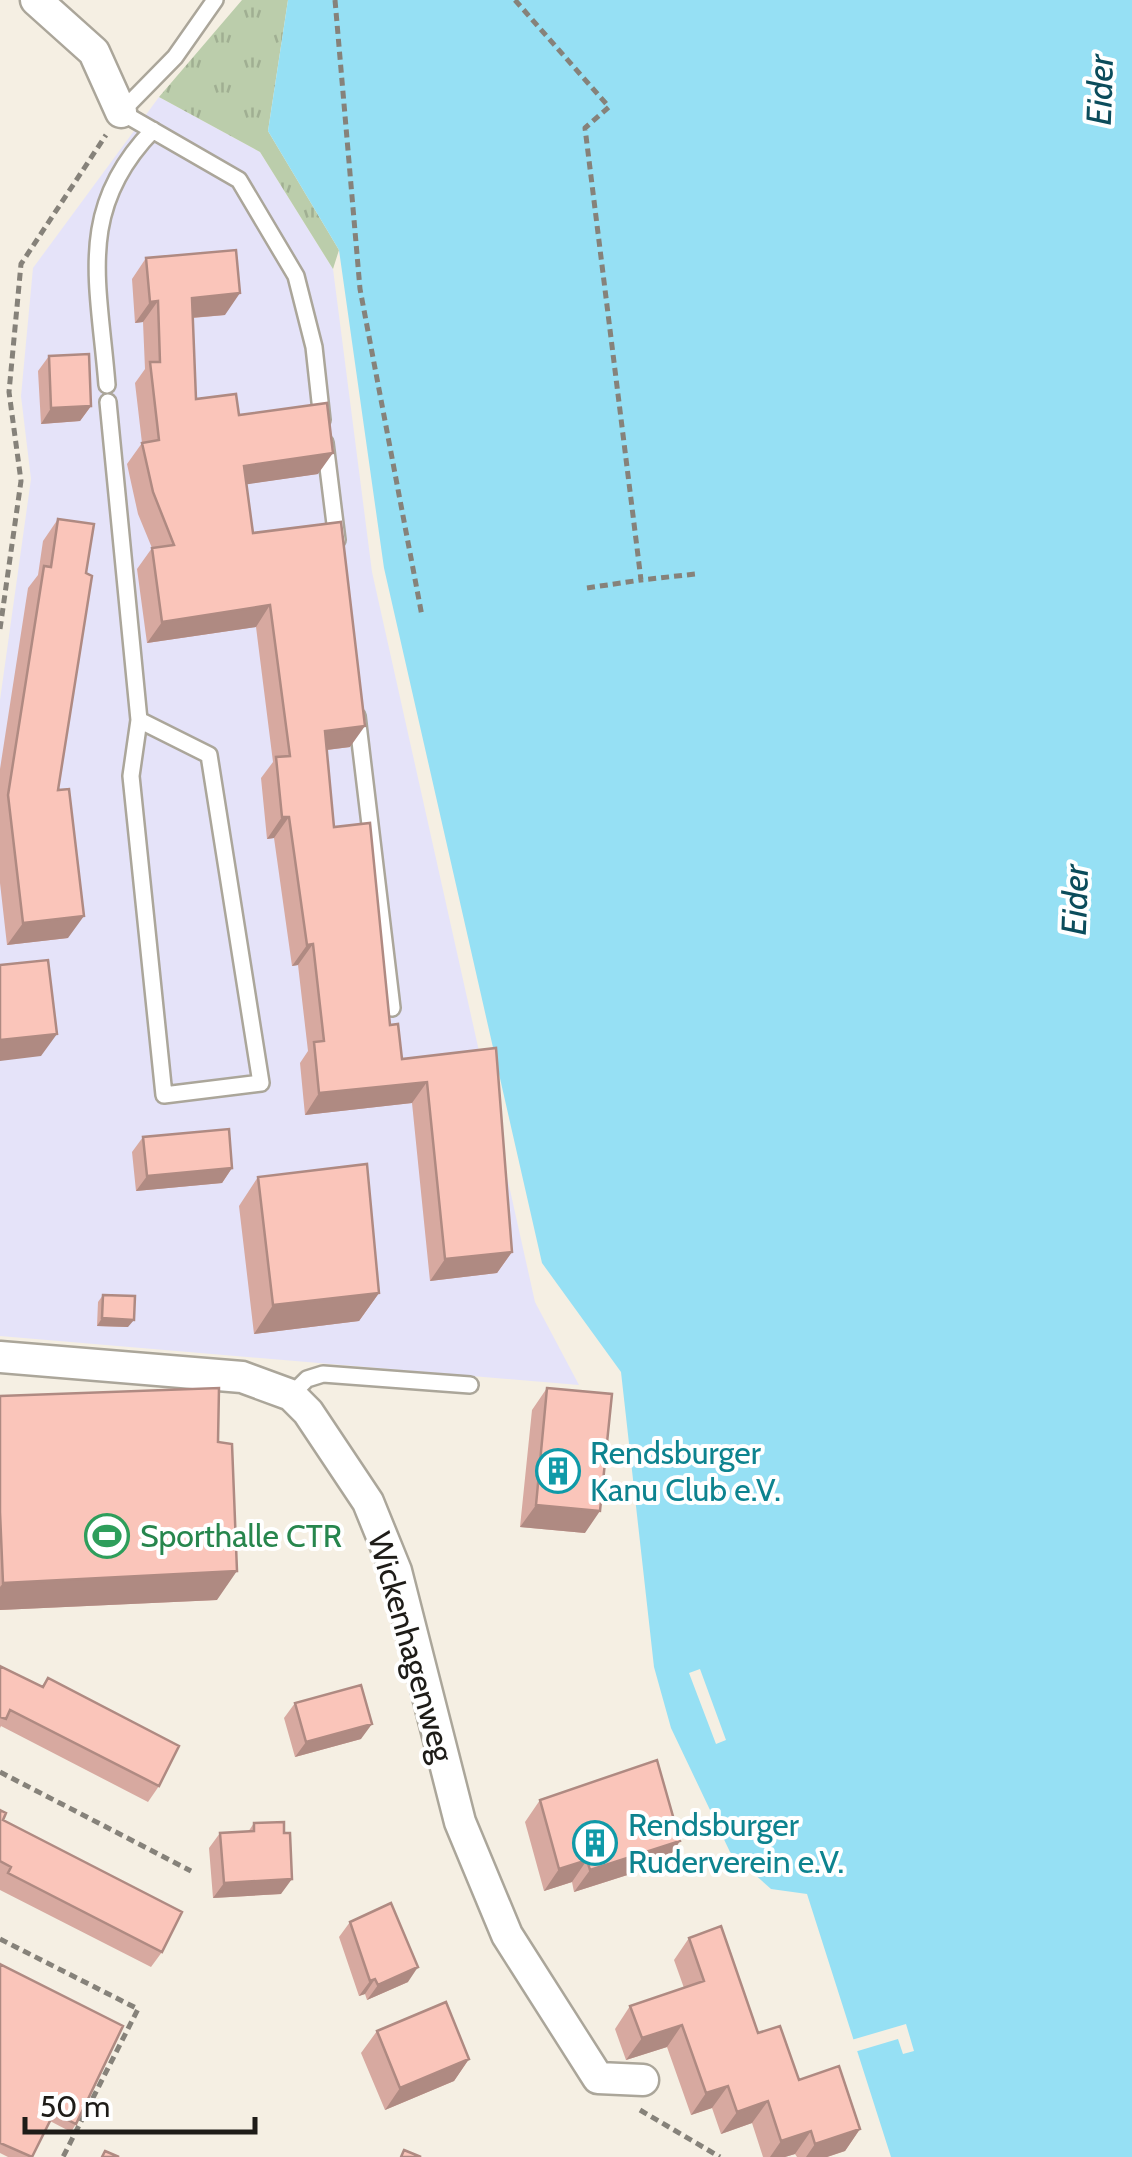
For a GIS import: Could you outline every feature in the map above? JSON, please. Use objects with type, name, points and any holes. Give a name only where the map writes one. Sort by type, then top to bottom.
[{"type":"street","points":[[36,0],[94,52],[122,112]]},
{"type":"street","name":"Wickenhagenweg","points":[[0,1357],[242,1376],[290,1395],[308,1412],[368,1502],[396,1571],[460,1822],[507,1935],[598,2078],[641,2094]]},
{"type":"lane","points":[[215,0],[176,57],[122,112],[238,180],[296,276],[314,347],[339,561]]},
{"type":"lane","points":[[107,385],[98,229],[118,168],[152,130]]},
{"type":"lane","points":[[108,402],[139,720],[131,776],[164,1095],[261,1083],[209,755],[139,720]]},
{"type":"lane","points":[[355,697],[392,1008]]},
{"type":"lane","points":[[290,1395],[308,1379],[323,1374],[470,1385]]},
{"type":"path","points":[[336,0],[360,289],[422,616]]},
{"type":"path","points":[[515,0],[609,107],[585,128],[640,580]]},
{"type":"path","points":[[0,629],[21,481],[9,392],[21,264],[122,112]]},
{"type":"path","points":[[587,588],[695,574]]},
{"type":"path","points":[[0,1772],[191,1871]]},
{"type":"path","points":[[0,1939],[138,2009],[63,2157]]},
{"type":"path","points":[[641,2094],[720,2157]]},
{"type":"shaded area","points":[[159,97],[260,152],[333,269],[372,572],[535,1302],[579,1385],[0,1336],[0,700],[31,479],[21,396],[33,268]]},
{"type":"green space","points":[[242,0],[288,0],[268,131],[339,250],[333,269],[260,152],[159,97]]},
{"type":"water","name":"Eider","points":[[288,0],[1132,0],[1132,2157],[891,2157],[807,1894],[771,1889],[730,1852],[671,1728],[654,1667],[621,1372],[542,1263],[384,568],[339,250],[268,131]]},
{"type":"pier","points":[[700,1669],[726,1740],[716,1744],[689,1673]]},
{"type":"pier","points":[[906,2024],[914,2051],[903,2054],[898,2039],[851,2053],[848,2041]]},
{"type":"building","points":[[236,250],[240,293],[192,298],[196,399],[236,394],[239,415],[327,403],[333,453],[244,466],[253,533],[341,522],[365,726],[325,731],[334,827],[370,823],[390,1025],[398,1024],[402,1059],[496,1048],[512,1252],[445,1259],[427,1082],[319,1093],[314,1042],[324,1041],[313,944],[307,945],[289,817],[282,817],[276,757],[290,756],[270,605],[162,622],[152,548],[174,545],[153,492],[142,443],[159,440],[150,362],[160,362],[158,301],[150,302],[146,258]]},
{"type":"building","points":[[89,354],[91,406],[51,408],[49,356]]},
{"type":"building","points":[[58,519],[94,524],[86,573],[92,576],[58,790],[69,789],[84,916],[23,923],[8,795],[44,566],[51,567]]},
{"type":"building","points":[[48,960],[57,1034],[0,1040],[0,965]]},
{"type":"building","points":[[229,1129],[232,1168],[147,1176],[143,1137]]},
{"type":"building","points":[[367,1164],[379,1293],[273,1305],[258,1177]]},
{"type":"building","points":[[103,1295],[135,1296],[134,1320],[102,1318]]},
{"type":"building","name":"Sporthalle CTR","points":[[219,1388],[218,1442],[232,1444],[237,1571],[3,1583],[0,1396]]},
{"type":"building","name":"Rendsburger Kanu Club e.V.","points":[[547,1388],[612,1394],[600,1511],[536,1505]]},
{"type":"building","points":[[0,1666],[43,1687],[48,1678],[179,1746],[159,1786],[10,1710],[6,1719],[0,1717]]},
{"type":"building","points":[[361,1685],[372,1724],[306,1742],[295,1703]]},
{"type":"building","name":"Rendsburger Ruderverein e.V.","points":[[657,1760],[680,1841],[590,1870],[587,1860],[559,1869],[540,1800]]},
{"type":"building","points":[[0,1810],[6,1813],[3,1820],[182,1912],[162,1952],[8,1873],[11,1867],[0,1861]]},
{"type":"building","points":[[284,1822],[284,1833],[290,1833],[292,1879],[224,1883],[220,1833],[254,1831],[254,1823]]},
{"type":"building","points":[[391,1903],[418,1967],[378,1985],[375,1979],[370,1981],[350,1922]]},
{"type":"building","points":[[721,1926],[758,2033],[780,2026],[799,2080],[839,2066],[860,2129],[815,2144],[811,2131],[781,2141],[768,2101],[737,2112],[728,2086],[706,2093],[682,2025],[642,2038],[630,2006],[704,1981],[689,1938]]},
{"type":"building","points":[[0,1964],[123,2026],[76,2124],[54,2113],[32,2157],[0,2143]]},
{"type":"building","points":[[446,2002],[469,2059],[400,2088],[377,2031]]},
{"type":"building","points":[[404,2150],[421,2157],[401,2157]]},
{"type":"place","name":"Rendsburger Kanu Club e.V.","points":[[558,1471]]},
{"type":"place","name":"Sporthalle CTR","points":[[107,1536]]},
{"type":"place","name":"Rendsburger Ruderverein e.V.","points":[[595,1843]]}]
